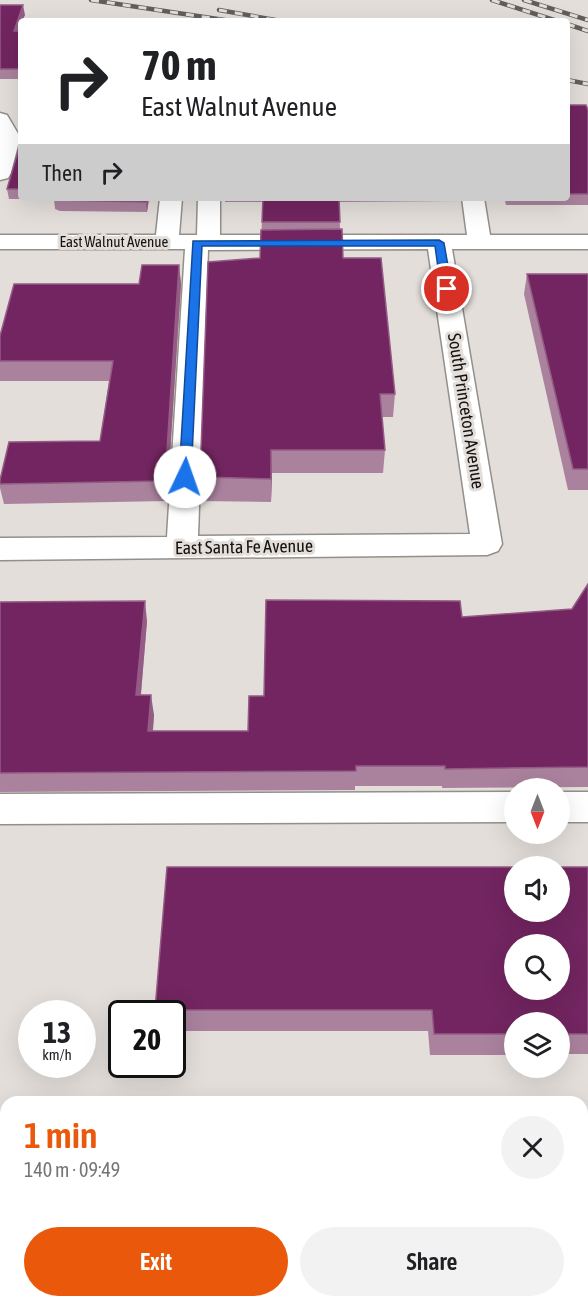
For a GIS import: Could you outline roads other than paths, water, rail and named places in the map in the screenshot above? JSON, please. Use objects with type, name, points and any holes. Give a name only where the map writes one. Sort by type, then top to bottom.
[{"type":"street","points":[[0,119],[10,137],[0,173]]},
{"type":"street","points":[[166,242],[171,201]]},
{"type":"street","points":[[182,548],[202,243],[209,201]]},
{"type":"street","points":[[473,201],[480,243]]},
{"type":"street","name":"East Walnut Avenue","points":[[0,242],[588,242]]},
{"type":"street","name":"South Princeton Avenue","points":[[439,243],[488,544]]},
{"type":"street","name":"East Santa Fe Avenue","points":[[0,549],[488,544]]},
{"type":"street","points":[[0,809],[504,807]]},
{"type":"street","points":[[570,807],[588,807]]},
{"type":"railway","points":[[91,0],[211,18]]},
{"type":"railway","points":[[492,0],[548,18]]},
{"type":"railway","points":[[524,0],[588,20]]},
{"type":"railway","points":[[219,10],[264,18]]},
{"type":"railway","points":[[570,25],[588,31]]},
{"type":"railway","points":[[570,81],[588,84]]}]
